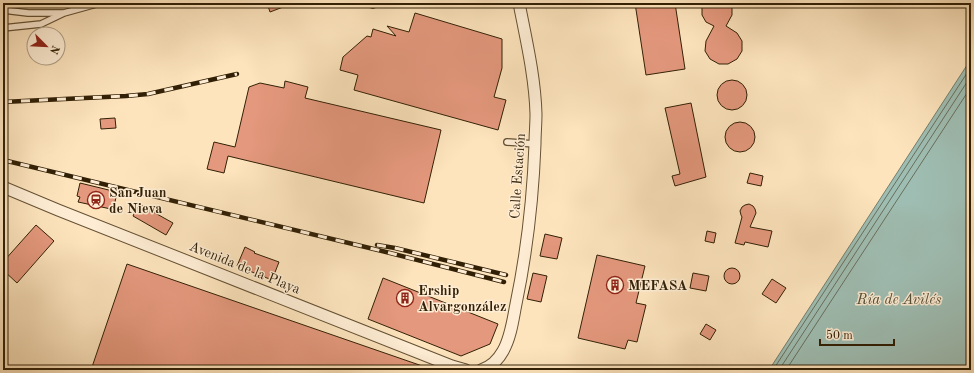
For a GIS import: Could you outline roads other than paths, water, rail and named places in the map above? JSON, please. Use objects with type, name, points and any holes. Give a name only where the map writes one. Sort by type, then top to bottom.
[{"type":"street","name":"Calle Estación","points":[[487,369],[497,360],[504,350],[510,332],[522,279],[532,201],[536,113],[524,27],[519,3]]},
{"type":"street","name":"Avenida de la Playa","points":[[6,190],[466,370]]},
{"type":"lane","points":[[3,28],[41,24],[64,13],[100,3]]},
{"type":"lane","points":[[368,3],[373,5],[376,3]]},
{"type":"lane","points":[[3,10],[28,13],[64,13]]},
{"type":"lane","points":[[507,142],[535,144]]},
{"type":"water","name":"Ría de Avilés","points":[[971,59],[971,370],[769,370]]},
{"type":"railway","points":[[3,102],[148,94],[237,74]]},
{"type":"railway","points":[[3,160],[382,251],[504,282]]},
{"type":"railway","points":[[377,245],[506,275]]},
{"type":"place","name":"San Juan de Nieva","points":[[96,200]]},
{"type":"place","name":"MEFASA","points":[[615,285]]},
{"type":"place","name":"Ership Alvargonzález","points":[[405,298]]}]
